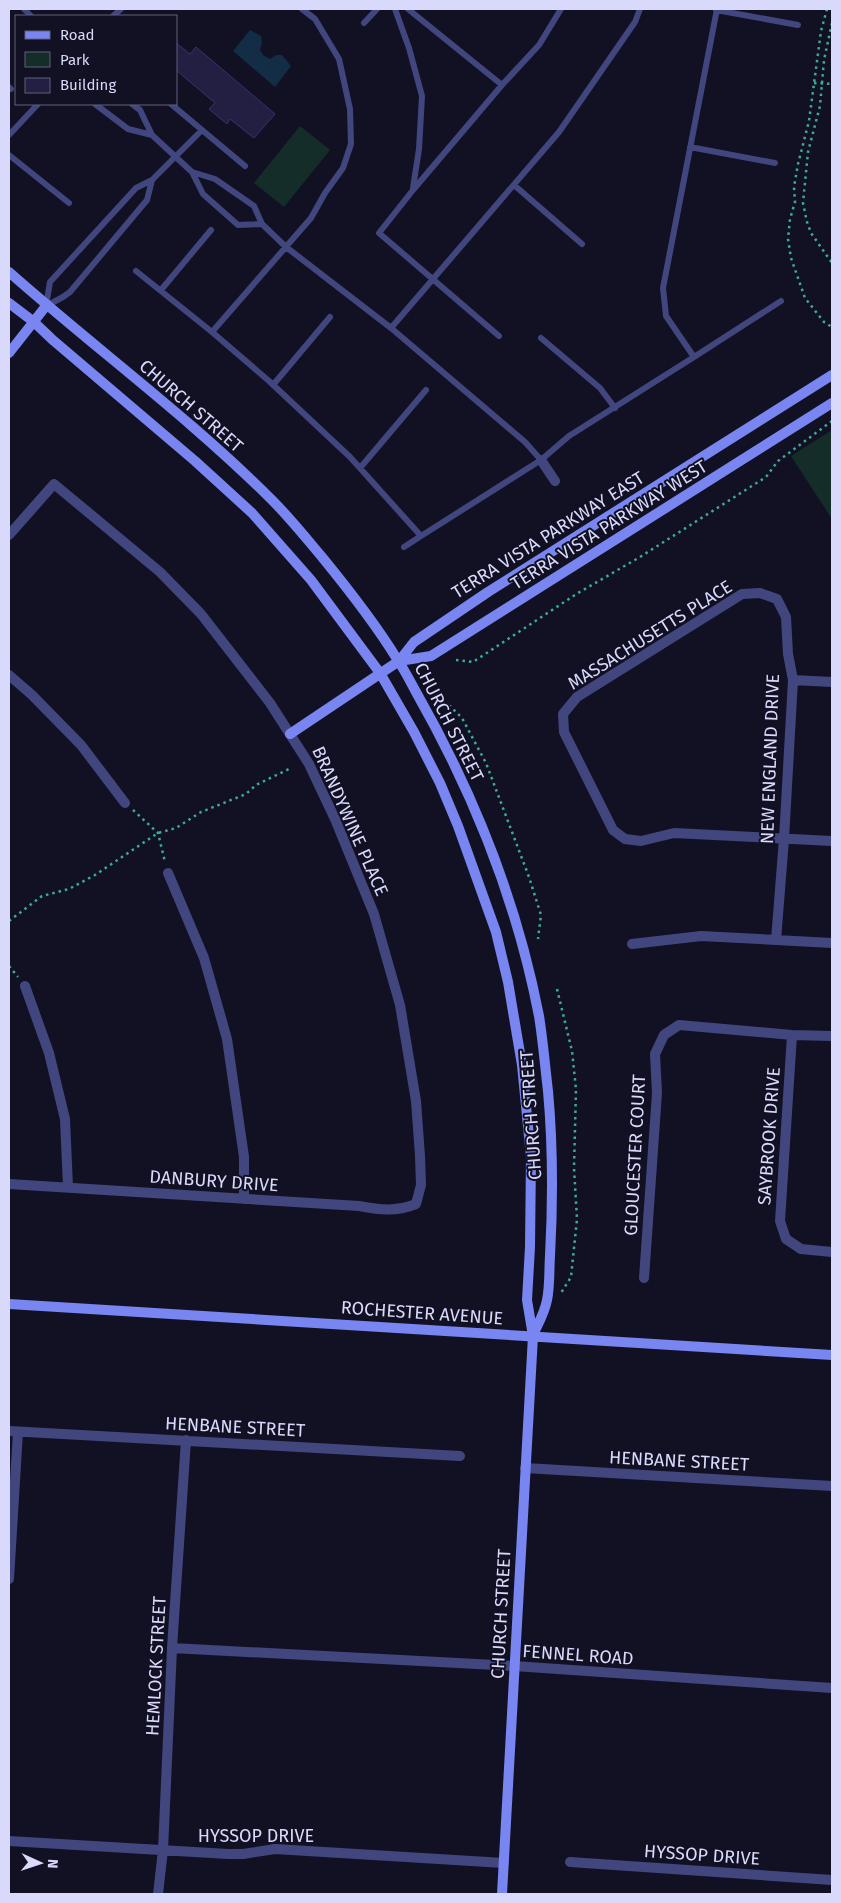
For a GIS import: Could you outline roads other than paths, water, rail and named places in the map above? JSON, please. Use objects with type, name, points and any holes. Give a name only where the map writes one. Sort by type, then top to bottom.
[{"type":"main road","name":"CHURCH STREET","points":[[9,272],[46,306],[149,390],[273,500],[349,589],[399,661],[460,776],[500,873],[515,922],[539,1016],[550,1115],[552,1169],[551,1228],[547,1301],[533,1336]]},
{"type":"main road","name":"CHURCH STREET","points":[[9,303],[34,322],[195,460],[252,513],[312,580],[380,673],[414,732],[440,783],[462,834],[496,932],[508,982],[522,1065],[528,1125],[531,1179],[527,1300],[533,1336],[502,1894]]},
{"type":"main road","points":[[9,353],[46,306]]},
{"type":"main road","name":"TERRA VISTA PARKWAY EAST","points":[[290,734],[399,661],[414,642],[488,592],[832,375]]},
{"type":"main road","name":"TERRA VISTA PARKWAY WEST","points":[[399,661],[431,656],[832,403]]},
{"type":"main road","name":"ROCHESTER AVENUE","points":[[9,1304],[832,1355]]},
{"type":"street","points":[[541,460],[555,481]]},
{"type":"street","name":"BRANDYWINE PLACE","points":[[9,535],[54,484],[160,572],[201,614],[270,703],[309,764],[335,819],[374,914],[400,1005],[416,1101],[421,1185],[416,1204]]},
{"type":"street","name":"NEW ENGLAND DRIVE","points":[[760,593],[777,599],[786,617],[788,654],[793,680],[776,940]]},
{"type":"street","name":"MASSACHUSETTS PLACE","points":[[760,593],[742,594],[576,697],[563,714],[564,732],[612,830],[625,839],[641,841],[674,833],[784,839]]},
{"type":"street","points":[[9,675],[32,695],[81,745],[125,803]]},
{"type":"street","points":[[793,680],[832,682]]},
{"type":"street","points":[[784,839],[832,841]]},
{"type":"street","points":[[168,873],[204,958],[227,1039],[244,1158],[244,1199]]},
{"type":"street","points":[[632,944],[702,936],[832,943]]},
{"type":"street","points":[[25,986],[49,1054],[65,1119],[68,1187]]},
{"type":"street","name":"GLOUCESTER COURT","points":[[644,1278],[657,1093],[654,1054],[664,1035],[679,1025],[792,1035]]},
{"type":"street","points":[[792,1035],[832,1036]]},
{"type":"street","name":"SAYBROOK DRIVE","points":[[792,1035],[780,1221],[786,1239],[801,1249],[832,1252]]},
{"type":"street","name":"DANBURY DRIVE","points":[[9,1184],[359,1206],[388,1211],[404,1209],[416,1204]]},
{"type":"street","points":[[9,1579],[13,1431]]},
{"type":"street","name":"HENBANE STREET","points":[[13,1431],[460,1456]]},
{"type":"street","name":"HEMLOCK STREET","points":[[158,1894],[163,1850],[172,1648],[186,1440]]},
{"type":"street","name":"HENBANE STREET","points":[[525,1468],[832,1486]]},
{"type":"street","name":"FENNEL ROAD","points":[[172,1648],[514,1666],[832,1688]]},
{"type":"street","name":"HYSSOP DRIVE","points":[[9,1841],[243,1854],[275,1849],[504,1863]]},
{"type":"street","name":"HYSSOP DRIVE","points":[[570,1862],[832,1880]]},
{"type":"lane","points":[[212,332],[311,218],[325,192],[343,168],[351,144],[350,108],[339,59],[315,19],[302,9]]},
{"type":"lane","points":[[364,23],[377,9]]},
{"type":"lane","points":[[395,9],[409,48],[422,96],[420,149],[413,190]]},
{"type":"lane","points":[[408,9],[502,86]]},
{"type":"lane","points":[[499,336],[379,233],[413,190],[538,45],[561,9]]},
{"type":"lane","points":[[392,328],[559,132],[635,22],[640,9]]},
{"type":"lane","points":[[694,357],[666,316],[663,288],[716,10],[798,25]]},
{"type":"lane","points":[[9,135],[37,105]]},
{"type":"lane","points":[[96,105],[128,129],[152,135]]},
{"type":"lane","points":[[133,105],[140,110],[152,135],[175,158],[192,172],[215,179],[254,206],[262,224],[286,247],[392,328],[525,442],[541,460]]},
{"type":"lane","points":[[172,105],[245,166]]},
{"type":"lane","points":[[46,306],[50,282],[136,188],[152,180],[201,131]]},
{"type":"lane","points":[[690,147],[774,163]]},
{"type":"lane","points":[[9,154],[70,203]]},
{"type":"lane","points":[[192,172],[203,194],[238,225],[262,224]]},
{"type":"lane","points":[[46,306],[63,298],[70,292],[147,200],[152,180]]},
{"type":"lane","points":[[514,185],[582,244]]},
{"type":"lane","points":[[161,290],[211,230]]},
{"type":"lane","points":[[136,270],[273,385],[360,468],[421,536]]},
{"type":"lane","points":[[404,547],[541,460],[569,436],[782,301]]},
{"type":"lane","points":[[273,385],[330,317]]},
{"type":"lane","points":[[541,338],[600,388],[615,408]]},
{"type":"lane","points":[[360,468],[426,390]]},
{"type":"water","points":[[250,30],[261,36],[260,50],[263,55],[270,59],[276,55],[282,55],[291,66],[275,87],[233,51]]}]
